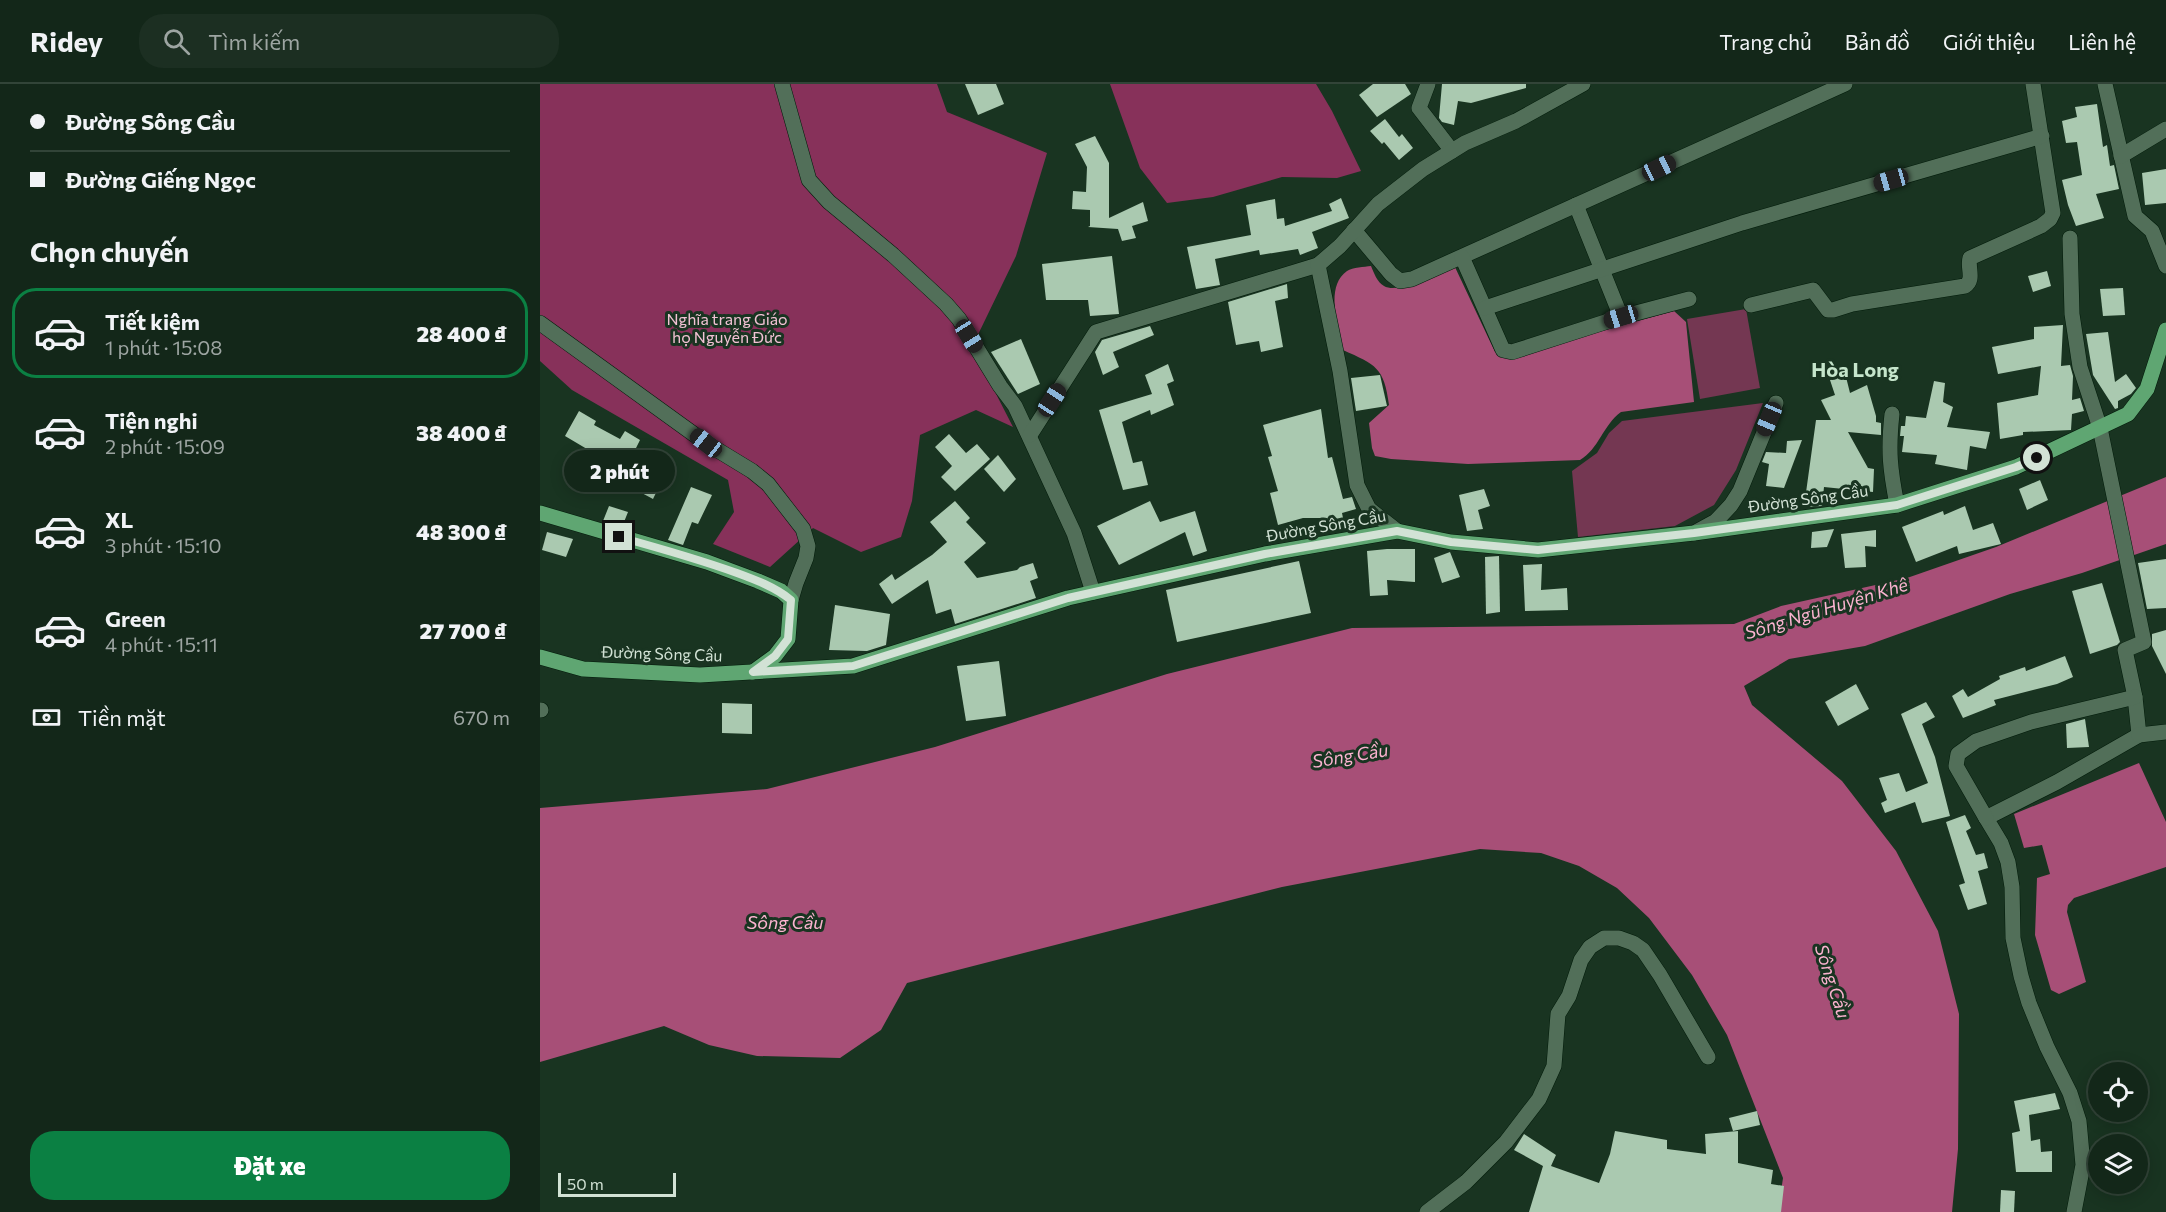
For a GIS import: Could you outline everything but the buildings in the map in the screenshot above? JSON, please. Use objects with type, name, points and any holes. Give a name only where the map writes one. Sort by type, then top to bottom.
[{"type":"main road","name":"Đường Sông Cầu","points":[[540,657],[583,669],[700,675],[853,666],[1068,598],[1265,554],[1397,531],[1451,542],[1538,550],[1694,533],[1897,505],[2016,467],[2128,414],[2147,388],[2166,330]]},
{"type":"main road","points":[[540,513],[707,562],[781,591],[791,600],[788,639],[775,656],[753,672]]},
{"type":"street","points":[[782,84],[809,180],[829,202],[893,255],[946,304],[959,319],[1000,386],[1016,406],[1074,534],[1093,592]]},
{"type":"street","points":[[1428,84],[1419,108],[1452,151]]},
{"type":"street","points":[[1030,435],[1096,332],[1318,265],[1340,246],[1378,204],[1423,169],[1465,143],[1516,120],[1583,84]]},
{"type":"street","points":[[1354,230],[1391,274],[1400,281],[1412,279],[1845,84]]},
{"type":"street","points":[[1750,305],[1813,290],[1828,310],[1833,310],[1852,304],[1965,286],[1969,283],[1971,278],[1968,263],[1973,255],[2041,226],[2050,219],[2053,213],[2033,84]]},
{"type":"street","points":[[2105,84],[2135,216],[2151,231],[2166,266]]},
{"type":"street","points":[[2121,156],[2166,129]]},
{"type":"street","points":[[1485,308],[1742,223],[2042,136]]},
{"type":"street","points":[[1576,205],[1600,270],[1621,317]]},
{"type":"street","points":[[2070,238],[2072,314],[2080,367],[2100,428],[2144,642],[2126,650],[2139,735]]},
{"type":"street","points":[[1462,257],[1503,350],[1512,352],[1621,317],[1689,299]]},
{"type":"street","points":[[1318,265],[1340,371],[1357,484],[1369,509],[1397,531]]},
{"type":"street","points":[[540,322],[706,443],[752,471],[768,484],[803,529],[808,546],[791,600]]},
{"type":"street","points":[[1694,533],[1716,521],[1731,506],[1740,490],[1776,403]]},
{"type":"street","points":[[1892,414],[1888,447],[1897,505]]},
{"type":"street","points":[[2074,1212],[2083,1165],[2079,1121],[2070,1093],[2047,1047],[2029,1003],[2015,953],[2012,887],[2008,862],[2001,843],[1956,766],[1958,754],[1976,741],[2031,722],[2135,697]]},
{"type":"street","points":[[1986,818],[2057,782],[2139,735],[2166,732]]},
{"type":"street","points":[[1427,1212],[1466,1182],[1506,1142],[1539,1099],[1554,1066],[1558,1014],[1569,996],[1581,960],[1590,947],[1604,938],[1619,938],[1643,950],[1708,1057]]},
{"type":"shaded area","points":[[1746,309],[1760,388],[1700,399],[1687,319]]},
{"type":"shaded area","points":[[1763,403],[1736,470],[1714,505],[1675,526],[1578,537],[1572,471],[1597,453],[1609,433],[1622,421]]},
{"type":"green space","name":"Nghĩa trang Giáo họ Nguyễn Đức","points":[[540,84],[937,84],[947,112],[1047,153],[1016,256],[972,347],[1013,427],[976,410],[920,435],[912,501],[901,537],[861,552],[813,528],[770,567],[713,544],[734,512],[728,480],[572,390],[540,361]]},
{"type":"green space","points":[[1110,84],[1316,84],[1332,111],[1361,171],[1337,178],[1282,177],[1213,197],[1167,203],[1140,168]]},
{"type":"water","points":[[1454,265],[1495,352],[1511,356],[1674,311],[1686,322],[1694,402],[1621,412],[1610,423],[1592,450],[1580,460],[1468,464],[1375,456],[1369,423],[1389,405],[1387,392],[1381,375],[1371,364],[1343,350],[1336,320],[1336,287],[1340,278],[1347,271],[1355,268],[1371,266],[1379,282],[1384,286],[1399,288],[1419,282]]},
{"type":"water","name":"Sông Cầu","points":[[2166,477],[2166,544],[2082,573],[2010,594],[1865,646],[1789,659],[1744,686],[1752,705],[1842,781],[1896,851],[1938,931],[1959,1014],[1958,1149],[1952,1212],[1778,1212],[1783,1178],[1727,1035],[1692,975],[1649,918],[1617,888],[1579,866],[1541,853],[1480,849],[1282,887],[907,983],[881,1030],[840,1058],[757,1056],[709,1045],[664,1026],[540,1062],[540,808],[767,789],[935,747],[1167,674],[1352,628],[1734,624],[1781,606],[1907,578],[1996,547]]},
{"type":"water","points":[[2139,763],[2166,822],[2166,867],[2074,898],[2068,905],[2067,912],[2086,982],[2059,994],[2051,990],[2035,935],[2037,878],[2050,874],[2042,845],[2024,848],[2014,814]]},
{"type":"district","name":"Hòa Long","points":[[1855,369]]},
{"type":"route","points":[[619,537],[707,562],[781,591],[791,600],[788,639],[775,656],[753,672],[853,666],[1068,598],[1265,554],[1397,531],[1451,542],[1538,550],[1694,533],[1897,505],[2016,467],[2037,458]]},
{"type":"water label","name":"Sông Ngũ Huyện Khê","points":[[1826,608]]}]
